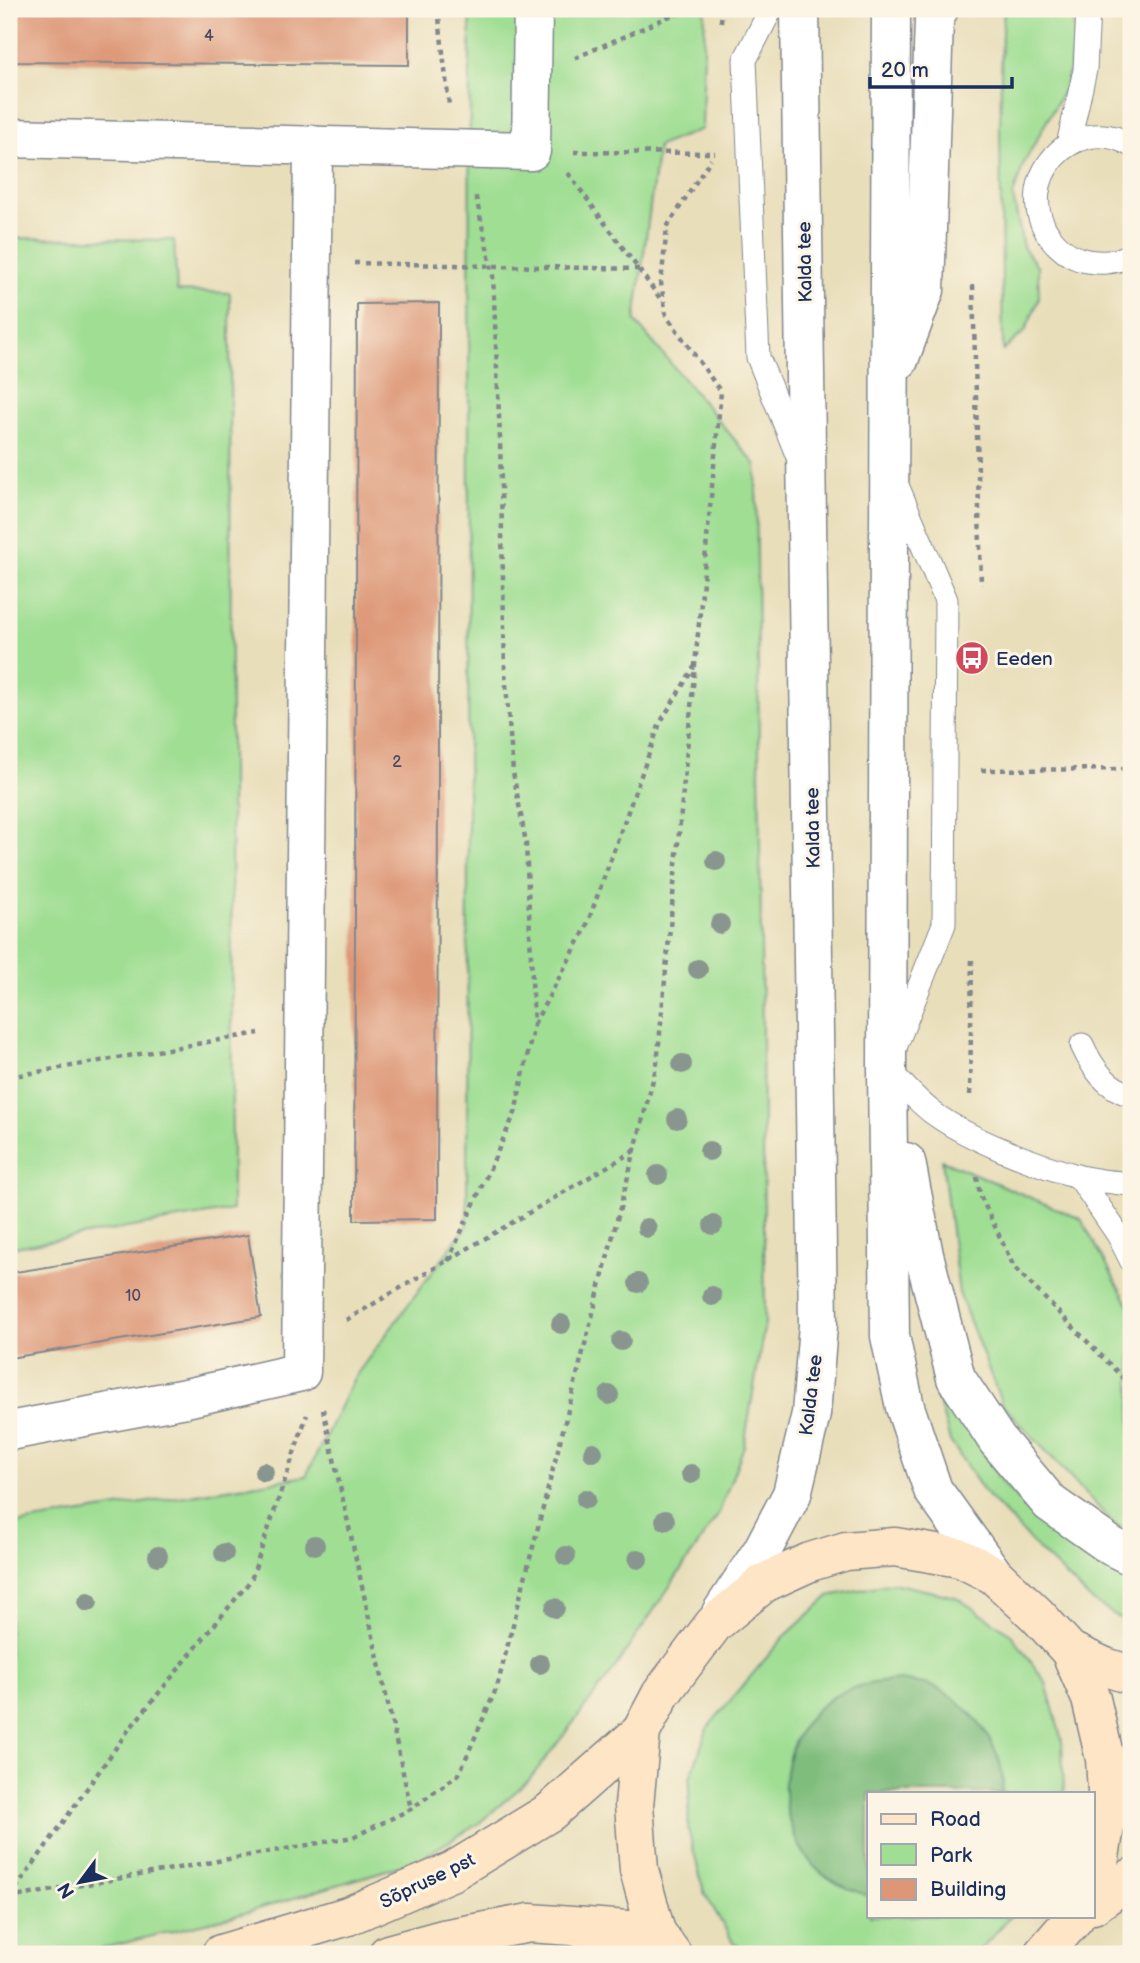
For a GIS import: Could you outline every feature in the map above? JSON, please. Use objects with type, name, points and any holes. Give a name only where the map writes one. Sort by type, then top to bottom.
[{"type":"main road","points":[[388,1954],[443,1939],[530,1923],[664,1943],[639,1870],[634,1805],[641,1732],[661,1694],[714,1623],[764,1583],[810,1562],[846,1551],[895,1547],[960,1558],[994,1575],[1037,1615],[1070,1651],[1091,1699],[1105,1759],[1108,1808],[1099,1863],[1094,1875]]},
{"type":"main road","points":[[1070,1651],[1131,1675]]},
{"type":"main road","name":"Sõpruse pst","points":[[221,1954],[348,1916],[453,1871],[550,1812],[641,1732]]},
{"type":"main road","points":[[1094,1904],[1131,1878]]},
{"type":"main road","points":[[1044,1954],[1074,1918]]},
{"type":"street","points":[[9,138],[542,151],[532,77],[533,9]]},
{"type":"street","name":"Kalda tee","points":[[714,1623],[762,1551],[792,1494],[812,1402],[818,1325],[800,9]]},
{"type":"street","points":[[891,9],[887,1068],[890,1336],[905,1407],[933,1490],[994,1575]]},
{"type":"street","points":[[890,384],[925,290],[934,20],[939,9]]},
{"type":"street","points":[[9,1431],[309,1378],[305,1025],[313,145]]},
{"type":"street","points":[[887,1068],[924,1255],[956,1378],[997,1440],[1050,1503],[1111,1546],[1131,1556]]},
{"type":"lane","points":[[771,9],[745,60],[758,357],[807,480]]},
{"type":"lane","points":[[1068,145],[1085,70],[1088,9]]},
{"type":"lane","points":[[1131,145],[1124,140],[1105,136],[1086,137],[1068,145],[1052,157],[1042,173],[1037,192],[1038,211],[1044,229],[1056,244],[1071,256],[1089,262],[1108,262],[1131,254]]},
{"type":"lane","points":[[890,467],[946,600],[946,613],[944,924],[887,1068],[925,1107],[969,1133],[1008,1151],[1080,1177],[1131,1184]]},
{"type":"lane","points":[[1082,1045],[1093,1068],[1119,1092],[1131,1095]]},
{"type":"lane","points":[[1080,1177],[1119,1236],[1131,1260]]},
{"type":"path","points":[[438,9],[454,150],[474,189],[491,265],[500,439],[505,672],[513,772],[526,843],[534,1025],[515,1113],[448,1261]]},
{"type":"path","points":[[532,77],[686,9]]},
{"type":"path","points":[[721,35],[722,9]]},
{"type":"path","points":[[9,1898],[353,1837],[411,1810],[459,1774],[497,1687],[657,1063],[722,392],[666,315],[661,283],[667,227],[715,153],[716,140]]},
{"type":"path","points":[[542,151],[715,153]]},
{"type":"path","points":[[542,151],[665,304]]},
{"type":"path","points":[[312,263],[639,269]]},
{"type":"path","points":[[972,272],[982,593]]},
{"type":"path","points":[[534,1025],[585,930],[660,723],[695,665]]},
{"type":"path","points":[[980,783],[980,769],[1131,769]]},
{"type":"path","points":[[973,944],[969,1133],[979,1195],[1014,1267],[1131,1386]]},
{"type":"path","points":[[9,1077],[305,1025]]},
{"type":"path","points":[[343,1322],[635,1150]]},
{"type":"path","points":[[309,1378],[411,1810]]},
{"type":"path","points":[[9,1898],[127,1732],[251,1580],[309,1378]]},
{"type":"green space","points":[[470,9],[705,9],[702,129],[658,146],[635,321],[756,465],[765,1323],[744,1446],[718,1515],[612,1672],[529,1780],[478,1824],[416,1861],[238,1915],[79,1954],[9,1954],[9,1525],[306,1476],[354,1378],[467,1225]]},
{"type":"green space","points":[[1072,9],[1075,37],[1066,86],[1024,163],[1013,196],[1023,247],[1038,267],[1039,299],[1025,331],[1003,351],[1000,129],[1002,32],[1004,11]]},
{"type":"green space","points":[[9,238],[174,240],[177,291],[230,293],[232,1210],[9,1248]]},
{"type":"green space","points":[[942,1160],[1081,1219],[1131,1309],[1131,1530],[1114,1524],[1002,1404],[959,1293]]},
{"type":"green space","points":[[931,1373],[1003,1484],[1055,1534],[1131,1579],[1131,1625],[1091,1600],[985,1493],[950,1441]]},
{"type":"green space","points":[[893,1583],[956,1597],[1011,1634],[1046,1683],[1062,1741],[1064,1792],[867,1792],[867,1918],[1009,1918],[976,1954],[751,1954],[733,1942],[704,1892],[688,1829],[690,1778],[708,1727],[783,1638],[829,1596]]},
{"type":"green space","points":[[900,1680],[932,1686],[960,1703],[984,1729],[993,1745],[999,1761],[1002,1792],[867,1792],[867,1895],[846,1888],[825,1876],[813,1865],[799,1845],[785,1798],[786,1773],[791,1750],[802,1728],[817,1709],[838,1694],[876,1683]]},
{"type":"building","points":[[9,9],[409,9],[409,65],[9,62]]},
{"type":"building","points":[[439,303],[437,1219],[354,1220],[357,304]]},
{"type":"building","points":[[248,1235],[261,1317],[9,1358],[9,1273]]},
{"type":"place","name":"Eeden","points":[[972,658]]}]
